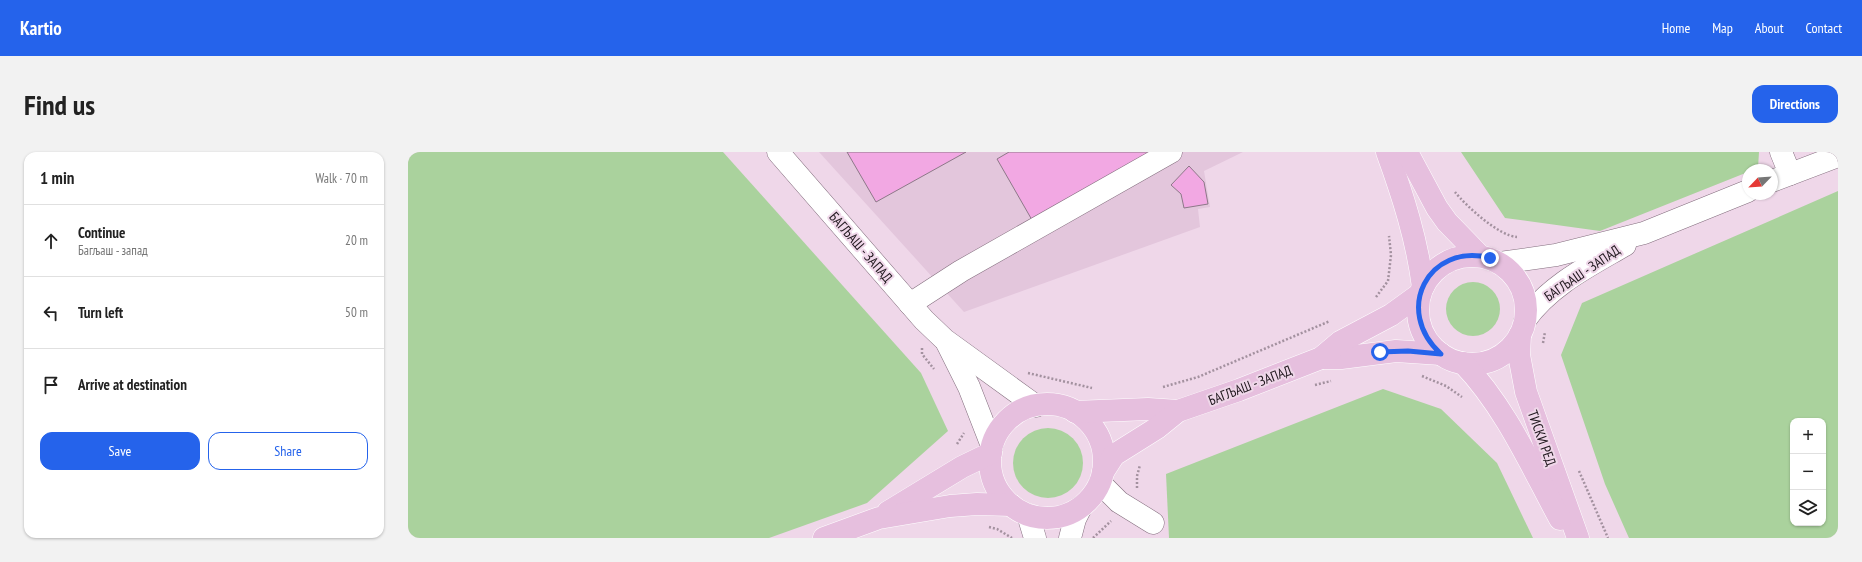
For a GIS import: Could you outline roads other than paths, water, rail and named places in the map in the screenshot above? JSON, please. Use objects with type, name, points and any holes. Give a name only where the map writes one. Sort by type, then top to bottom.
[{"type":"main road","points":[[1387,152],[1410,220],[1419,259],[1421,290],[1418,308],[1419,321],[1423,333],[1431,345],[1447,358],[1463,363],[1480,364],[1496,359],[1510,349],[1522,328],[1525,300],[1518,282],[1510,271],[1490,259],[1447,222],[1437,208],[1407,152]]},
{"type":"main road","points":[[1421,290],[1432,272],[1446,262],[1463,256],[1490,259]]},
{"type":"main road","name":"БАГЉАШ - ЗАПАД","points":[[1093,490],[1114,455],[1157,428],[1178,411],[1239,390],[1321,358],[1340,342],[1391,315],[1421,290]]},
{"type":"main road","name":"ТИСКИ РЕД","points":[[1522,328],[1519,355],[1526,392],[1578,538]]},
{"type":"main road","name":"БАГЉАШ - ЗАПАД","points":[[1321,358],[1342,358],[1396,351],[1441,354]]},
{"type":"main road","name":"ТИСКИ РЕД","points":[[1463,363],[1488,391],[1502,412],[1570,538]]},
{"type":"main road","points":[[824,538],[879,518],[950,506],[977,504],[1020,510],[1050,518],[1062,516],[1093,490],[1103,452],[1098,438],[1090,425],[1075,412],[1052,405],[1036,406],[1023,410],[1012,416],[1000,430],[991,449],[992,476],[996,487],[1020,510]]},
{"type":"main road","name":"БАГЉАШ - ЗАПАД","points":[[1075,412],[1148,409],[1178,411]]},
{"type":"main road","points":[[879,518],[991,449]]},
{"type":"street","name":"БАГЉАШ - ЗАПАД","points":[[778,152],[924,320],[945,340],[1036,406]]},
{"type":"street","points":[[910,304],[961,271],[1171,152]]},
{"type":"street","points":[[1781,152],[1781,178],[1838,156]]},
{"type":"street","name":"БАГЉАШ - ЗАПАД","points":[[1490,259],[1556,255],[1644,233],[1742,193]]},
{"type":"street","name":"БАГЉАШ - ЗАПАД","points":[[1522,328],[1545,296],[1568,279],[1644,233]]},
{"type":"street","name":"БАГЉАШ - ЗАПАД","points":[[945,340],[969,387],[991,449]]},
{"type":"street","points":[[1070,538],[1075,519],[1093,490],[1117,511],[1153,523]]},
{"type":"street","points":[[1020,510],[1035,538]]}]
